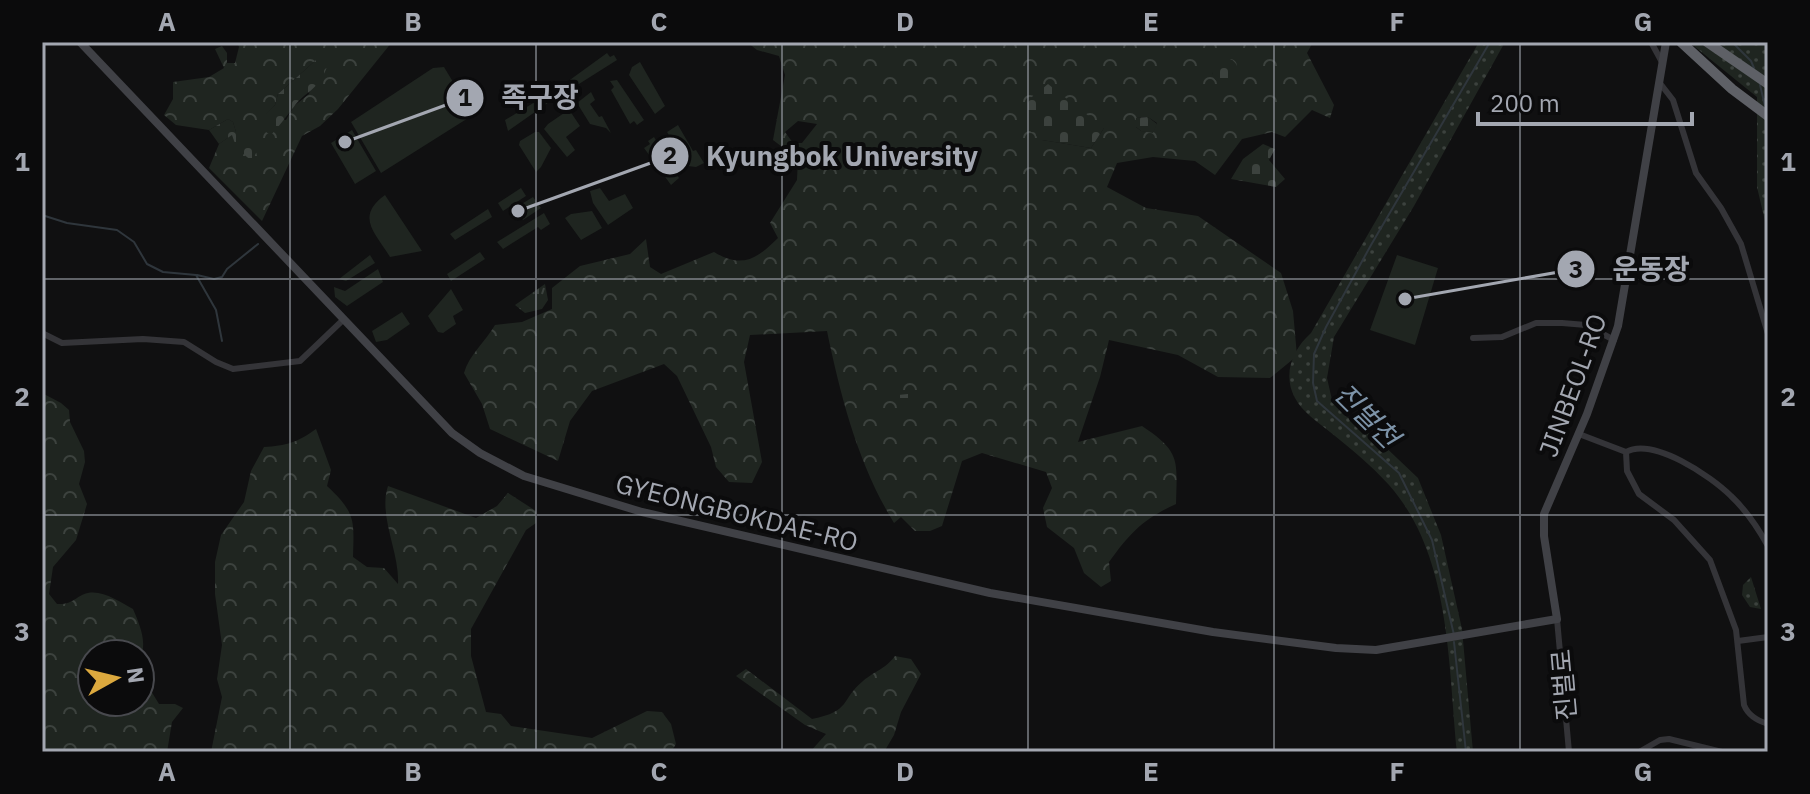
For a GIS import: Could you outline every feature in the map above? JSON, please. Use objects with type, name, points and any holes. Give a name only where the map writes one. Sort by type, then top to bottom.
[{"type":"highway","points":[[1681,42],[1732,89],[1768,116]]},
{"type":"highway","points":[[1707,42],[1768,84]]},
{"type":"street","name":"GYEONGBOKDAE-RO","points":[[80,42],[452,433],[497,463],[542,484],[642,512],[1003,596],[1213,632],[1336,648],[1391,649],[1557,619]]},
{"type":"street","points":[[1651,42],[1662,66]]},
{"type":"street","name":"JINBEOL-RO","points":[[1557,619],[1543,523],[1547,504],[1579,434],[1614,340],[1626,290],[1666,42]]},
{"type":"street","points":[[1659,82],[1673,100],[1696,173],[1731,223],[1741,244],[1768,334]]},
{"type":"street","points":[[42,333],[62,343],[143,339],[184,342],[233,369],[300,361],[344,319]]},
{"type":"street","points":[[1473,338],[1502,337],[1536,323],[1549,323],[1586,325],[1614,340]]},
{"type":"street","points":[[1579,434],[1626,452]]},
{"type":"street","points":[[1626,452],[1633,448],[1649,448],[1714,481],[1747,514],[1768,546]]},
{"type":"street","points":[[1626,452],[1627,471],[1639,494],[1674,520],[1710,560],[1728,602],[1738,641],[1744,705],[1760,722],[1768,724]]},
{"type":"street","name":"진벌로","points":[[1557,619],[1569,752]]},
{"type":"street","points":[[1738,641],[1768,637]]},
{"type":"street","points":[[1639,752],[1660,740],[1669,739],[1722,752]]},
{"type":"green space","points":[[237,42],[392,42],[338,109],[320,126],[302,136],[262,221],[209,168],[219,144],[236,132],[233,122],[228,119],[209,130],[176,125],[164,115],[173,99],[173,82],[209,77],[224,68],[215,49],[222,46],[227,53],[227,63],[235,63],[239,47]],"holes":[[[316,60],[309,94],[294,106],[286,120],[263,118],[275,105],[278,94]]]},
{"type":"green space","points":[[747,42],[1313,42],[1307,53],[1334,105],[1330,118],[1312,110],[1285,137],[1272,132],[1242,139],[1215,175],[1195,161],[1153,157],[1117,163],[1107,187],[1146,208],[1198,216],[1281,273],[1293,311],[1297,356],[1270,378],[1218,377],[1178,355],[1109,340],[1078,442],[1142,426],[1170,451],[1177,477],[1176,504],[1146,521],[1124,543],[1109,562],[1111,581],[1101,587],[1084,573],[1074,548],[1047,527],[1043,508],[1052,488],[1046,472],[982,453],[962,461],[942,526],[930,531],[915,531],[901,517],[894,523],[870,478],[852,430],[827,331],[750,335],[744,362],[762,462],[752,483],[729,482],[716,467],[711,447],[677,376],[664,364],[592,391],[570,421],[558,461],[490,429],[482,404],[464,373],[470,360],[495,325],[522,322],[552,309],[552,288],[580,266],[630,254],[646,239],[650,267],[661,274],[714,252],[733,260],[749,259],[778,238],[770,223],[797,180],[798,159],[773,140],[785,75],[779,56],[757,50]],"holes":[[[1232,60],[1237,67],[1235,78],[1228,83],[1216,80],[1212,73]],[[1148,117],[1157,123],[1153,132],[1141,131],[1136,127],[1136,118]],[[798,121],[817,124],[802,143],[793,143],[785,132]],[[1104,128],[1091,148],[1042,140]]]},
{"type":"green space","points":[[1479,42],[1505,42],[1414,206],[1334,337],[1327,378],[1332,400],[1343,414],[1378,440],[1418,478],[1441,535],[1462,629],[1473,752],[1457,752],[1443,611],[1425,544],[1409,513],[1389,485],[1298,403],[1289,380],[1295,354],[1311,333]]},
{"type":"green space","points":[[1689,42],[1763,42],[1768,51],[1768,234],[1757,187],[1757,97]]},
{"type":"green space","points":[[607,53],[617,60],[571,89],[567,82]]},
{"type":"green space","points":[[1225,58],[1234,62],[1238,71],[1234,80],[1225,84],[1216,80],[1212,71],[1216,62]]},
{"type":"green space","points":[[316,60],[327,67],[319,81],[271,135],[264,131],[263,117],[275,105],[278,94]]},
{"type":"green space","points":[[640,62],[665,106],[655,114],[629,75],[632,67]]},
{"type":"green space","points":[[444,67],[473,115],[381,173],[351,122],[433,68]]},
{"type":"green space","points":[[617,80],[644,120],[637,125],[634,121],[630,124],[611,90],[614,87],[610,81]]},
{"type":"green space","points":[[1048,84],[1104,128],[1091,148],[1042,140],[1022,125],[1022,105]]},
{"type":"green space","points":[[591,92],[595,100],[590,104],[599,117],[602,116],[611,133],[606,128],[590,124],[577,103]]},
{"type":"green space","points":[[550,93],[552,100],[508,131],[505,120]]},
{"type":"green space","points":[[567,111],[580,126],[566,137],[575,150],[567,157],[544,129]]},
{"type":"green space","points":[[1148,117],[1157,124],[1153,133],[1141,131],[1135,126],[1136,118]]},
{"type":"green space","points":[[228,119],[233,122],[236,132],[247,135],[258,149],[252,161],[237,149],[232,135],[219,144],[209,130]]},
{"type":"green space","points":[[678,125],[704,163],[696,167],[688,166],[685,162],[667,132]]},
{"type":"green space","points":[[352,130],[376,171],[355,184],[331,143]]},
{"type":"green space","points":[[539,132],[551,148],[536,172],[519,145],[520,141]]},
{"type":"green space","points":[[654,137],[679,178],[671,185],[644,148]]},
{"type":"green space","points":[[1263,144],[1275,149],[1269,160],[1285,179],[1276,187],[1231,179],[1243,159]]},
{"type":"green space","points":[[521,188],[526,196],[503,211],[498,203]]},
{"type":"green space","points":[[600,188],[609,201],[625,194],[633,208],[608,225],[593,203],[590,191]]},
{"type":"green space","points":[[385,195],[422,251],[390,257],[369,218],[371,210]]},
{"type":"green space","points":[[533,197],[541,208],[523,220],[515,208]]},
{"type":"green space","points":[[488,209],[492,217],[455,240],[450,234]]},
{"type":"green space","points":[[592,211],[602,228],[581,240],[565,218]]},
{"type":"green space","points":[[544,213],[550,224],[541,230],[538,227],[503,249],[497,242]]},
{"type":"green space","points":[[480,252],[485,259],[451,281],[447,274]]},
{"type":"green space","points":[[370,255],[375,263],[346,281],[339,279]]},
{"type":"green space","points":[[1397,255],[1438,268],[1415,345],[1370,330]]},
{"type":"green space","points":[[378,269],[383,282],[347,306],[335,297],[334,287],[345,291]]},
{"type":"green space","points":[[545,284],[548,300],[542,309],[525,313],[515,305]]},
{"type":"green space","points":[[451,289],[463,310],[453,316],[456,324],[443,333],[438,332],[428,316]]},
{"type":"green space","points":[[402,312],[410,324],[387,340],[376,342],[372,331]]},
{"type":"green space","points":[[42,393],[69,410],[70,422],[84,451],[85,462],[79,484],[87,504],[76,540],[53,567],[49,594],[57,604],[71,602],[88,593],[111,597],[133,609],[143,638],[76,638],[76,718],[156,718],[156,699],[159,704],[175,704],[183,708],[172,722],[167,752],[42,752]]},
{"type":"green space","points":[[908,394],[914,401],[914,408],[905,415],[897,410],[898,395]]},
{"type":"green space","points":[[316,429],[331,470],[327,486],[343,503],[351,518],[353,557],[367,567],[384,568],[398,584],[387,522],[388,486],[476,518],[497,506],[508,493],[536,511],[536,523],[526,530],[471,629],[471,656],[486,712],[501,714],[511,726],[592,738],[647,711],[662,712],[671,724],[676,744],[671,752],[211,752],[222,697],[217,679],[222,645],[215,594],[215,562],[221,535],[244,502],[251,471],[264,447],[292,442]]},
{"type":"green space","points":[[1751,577],[1761,609],[1750,607],[1742,595],[1743,585]]},
{"type":"green space","points":[[895,656],[911,659],[921,674],[884,752],[810,752],[826,734],[805,725],[736,676],[746,669],[812,719],[840,708],[856,688]]},
{"type":"waterway","name":"진벌천","points":[[1454,635],[1432,540],[1399,473],[1317,401],[1313,383],[1314,354],[1371,245],[1490,42]]},
{"type":"waterway","points":[[1732,42],[1754,68]]},
{"type":"waterway","points":[[1760,85],[1766,110]]},
{"type":"waterway","points":[[1767,120],[1768,139]]},
{"type":"waterway","points":[[42,215],[67,223],[117,230],[134,242],[147,264],[163,272],[196,275],[216,310],[222,341]]},
{"type":"waterway","points":[[197,275],[214,279],[222,277],[227,269],[258,244]]},
{"type":"waterway","name":"진벌천","points":[[1454,642],[1466,752]]},
{"type":"place","name":"족구장","points":[[345,142]]},
{"type":"place","name":"Kyungbok University","points":[[518,211]]},
{"type":"place","name":"운동장","points":[[1405,299]]}]
